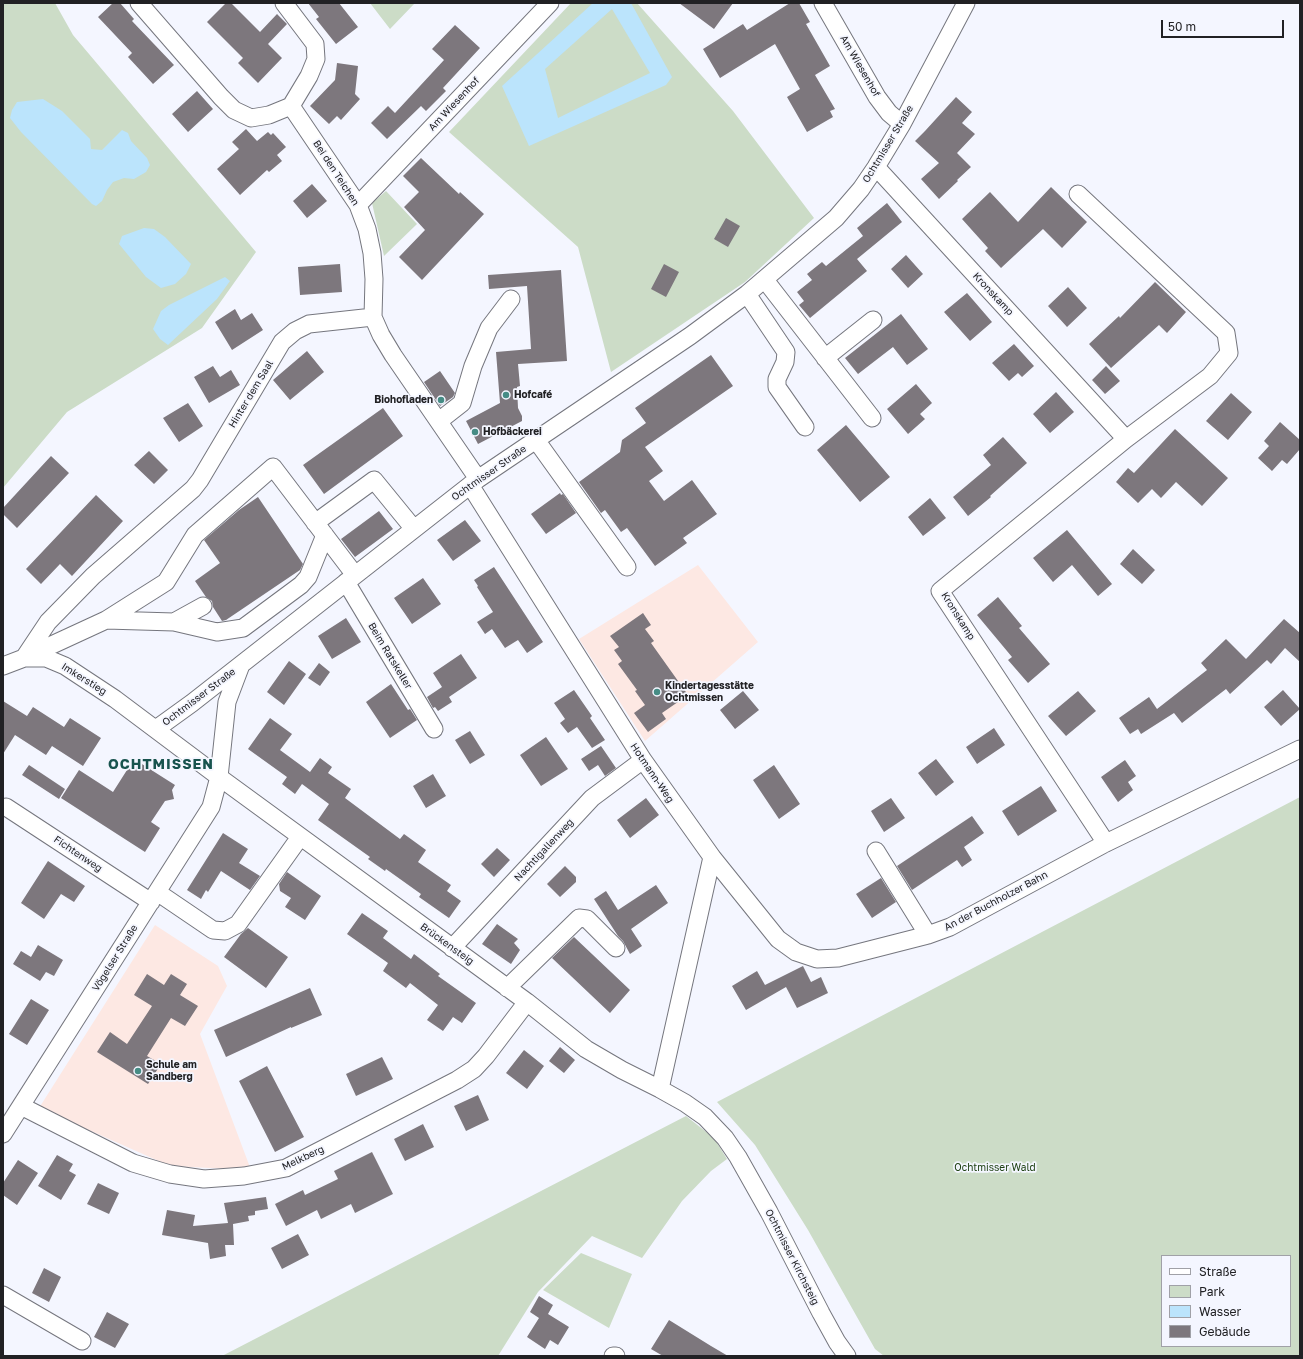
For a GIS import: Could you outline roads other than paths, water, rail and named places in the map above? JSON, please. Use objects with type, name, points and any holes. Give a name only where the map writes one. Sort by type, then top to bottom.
[{"type":"street","points":[[138,3],[221,97],[234,110],[251,118],[269,114],[291,106],[310,76],[316,59],[315,44],[284,3]]},
{"type":"street","name":"Am Wiesenhof","points":[[358,205],[550,3]]},
{"type":"street","name":"Am Wiesenhof","points":[[823,3],[877,97],[889,112],[902,124]]},
{"type":"street","name":"Ochtmisser Straße","points":[[156,729],[241,665],[474,482],[690,336],[747,294],[836,218],[861,189],[902,124],[966,3]]},
{"type":"street","name":"Bei den Teichen","points":[[291,106],[358,205],[367,229],[372,253],[374,279],[373,317]]},
{"type":"street","name":"Kronskamp","points":[[876,167],[1126,438]]},
{"type":"street","name":"Kronskamp","points":[[1078,194],[1226,333],[1230,353],[1210,376],[1126,438],[940,591],[1106,843]]},
{"type":"street","points":[[765,280],[872,418]]},
{"type":"street","points":[[747,294],[786,352],[785,362],[777,379],[777,387],[805,426]]},
{"type":"street","points":[[439,421],[462,403],[473,366],[488,328],[511,299]]},
{"type":"street","points":[[373,317],[381,335],[393,355],[439,421],[474,482]]},
{"type":"street","name":"Hinter dem Saal","points":[[24,658],[48,622],[93,576],[187,494],[200,480],[282,342],[295,331],[309,324],[373,317]]},
{"type":"street","points":[[825,358],[873,320]]},
{"type":"street","points":[[536,440],[627,567]]},
{"type":"street","name":"Beim Ratskeller","points":[[106,620],[166,582],[195,535],[273,467],[320,529],[351,579],[434,729]]},
{"type":"street","points":[[24,658],[106,620],[174,622],[217,632],[243,628],[301,585],[308,577],[320,529],[374,480],[414,530]]},
{"type":"street","name":"Hotmann-Weg","points":[[474,482],[643,760],[712,857]]},
{"type":"street","points":[[174,622],[203,606]]},
{"type":"street","name":"Imkerstieg","points":[[3,666],[24,658],[46,658],[65,666],[115,699],[156,729]]},
{"type":"street","name":"Ochtmisser Straße","points":[[219,778],[227,702],[241,665]]},
{"type":"street","name":"Brückensteig","points":[[156,729],[219,778],[527,1002],[586,1049],[685,1103],[705,1117],[725,1138],[738,1157]]},
{"type":"street","name":"An der Buchholzer Bahn","points":[[712,857],[778,939],[796,952],[817,959],[838,958],[928,935],[950,926],[1106,843],[1300,749]]},
{"type":"street","name":"Nachtigallenweg","points":[[452,948],[592,798],[643,760]]},
{"type":"street","name":"Vögelser Straße","points":[[3,1134],[211,807],[219,778]]},
{"type":"street","name":"Fichtenweg","points":[[6,806],[154,897],[213,930],[225,931],[238,924],[300,837]]},
{"type":"street","points":[[876,852],[928,935]]},
{"type":"street","points":[[660,1089],[712,857]]},
{"type":"street","points":[[507,988],[580,918],[587,919],[616,948]]},
{"type":"street","name":"Melkberg","points":[[21,1106],[133,1162],[170,1174],[204,1179],[244,1176],[286,1168],[474,1069],[486,1056],[527,1002]]},
{"type":"street","name":"Ochtmisser Kirchsteig","points":[[738,1157],[769,1212],[821,1313],[837,1342],[847,1356]]},
{"type":"street","points":[[3,1295],[82,1341]]},
{"type":"water","points":[[593,3],[631,3],[672,77],[666,85],[529,146],[502,86]],"holes":[[[612,9],[650,73],[558,118],[545,69]]]},
{"type":"water","points":[[43,99],[62,111],[90,139],[91,149],[102,150],[122,130],[128,133],[131,141],[147,158],[150,165],[146,172],[134,179],[124,178],[113,182],[102,201],[96,206],[92,204],[21,132],[10,118],[12,110],[17,102]]},
{"type":"water","points":[[144,228],[154,229],[165,237],[191,264],[186,274],[175,284],[161,288],[146,277],[119,244],[122,236]]},
{"type":"water","points":[[225,277],[230,281],[217,299],[168,345],[160,339],[153,329],[161,311],[169,305]]},
{"type":"place","name":"Hofcafé","points":[[506,395]]},
{"type":"place","name":"Biohofladen","points":[[441,400]]},
{"type":"place","name":"Hofbäckerei","points":[[475,432]]},
{"type":"place","name":"Kindertagesstätte Ochtmissen","points":[[657,692]]},
{"type":"place","name":"Schule am Sandberg","points":[[138,1071]]},
{"type":"district","name":"OCHTMISSEN","points":[[161,765]]},
{"type":"park label","name":"Ochtmisser Wald","points":[[995,1168]]}]
